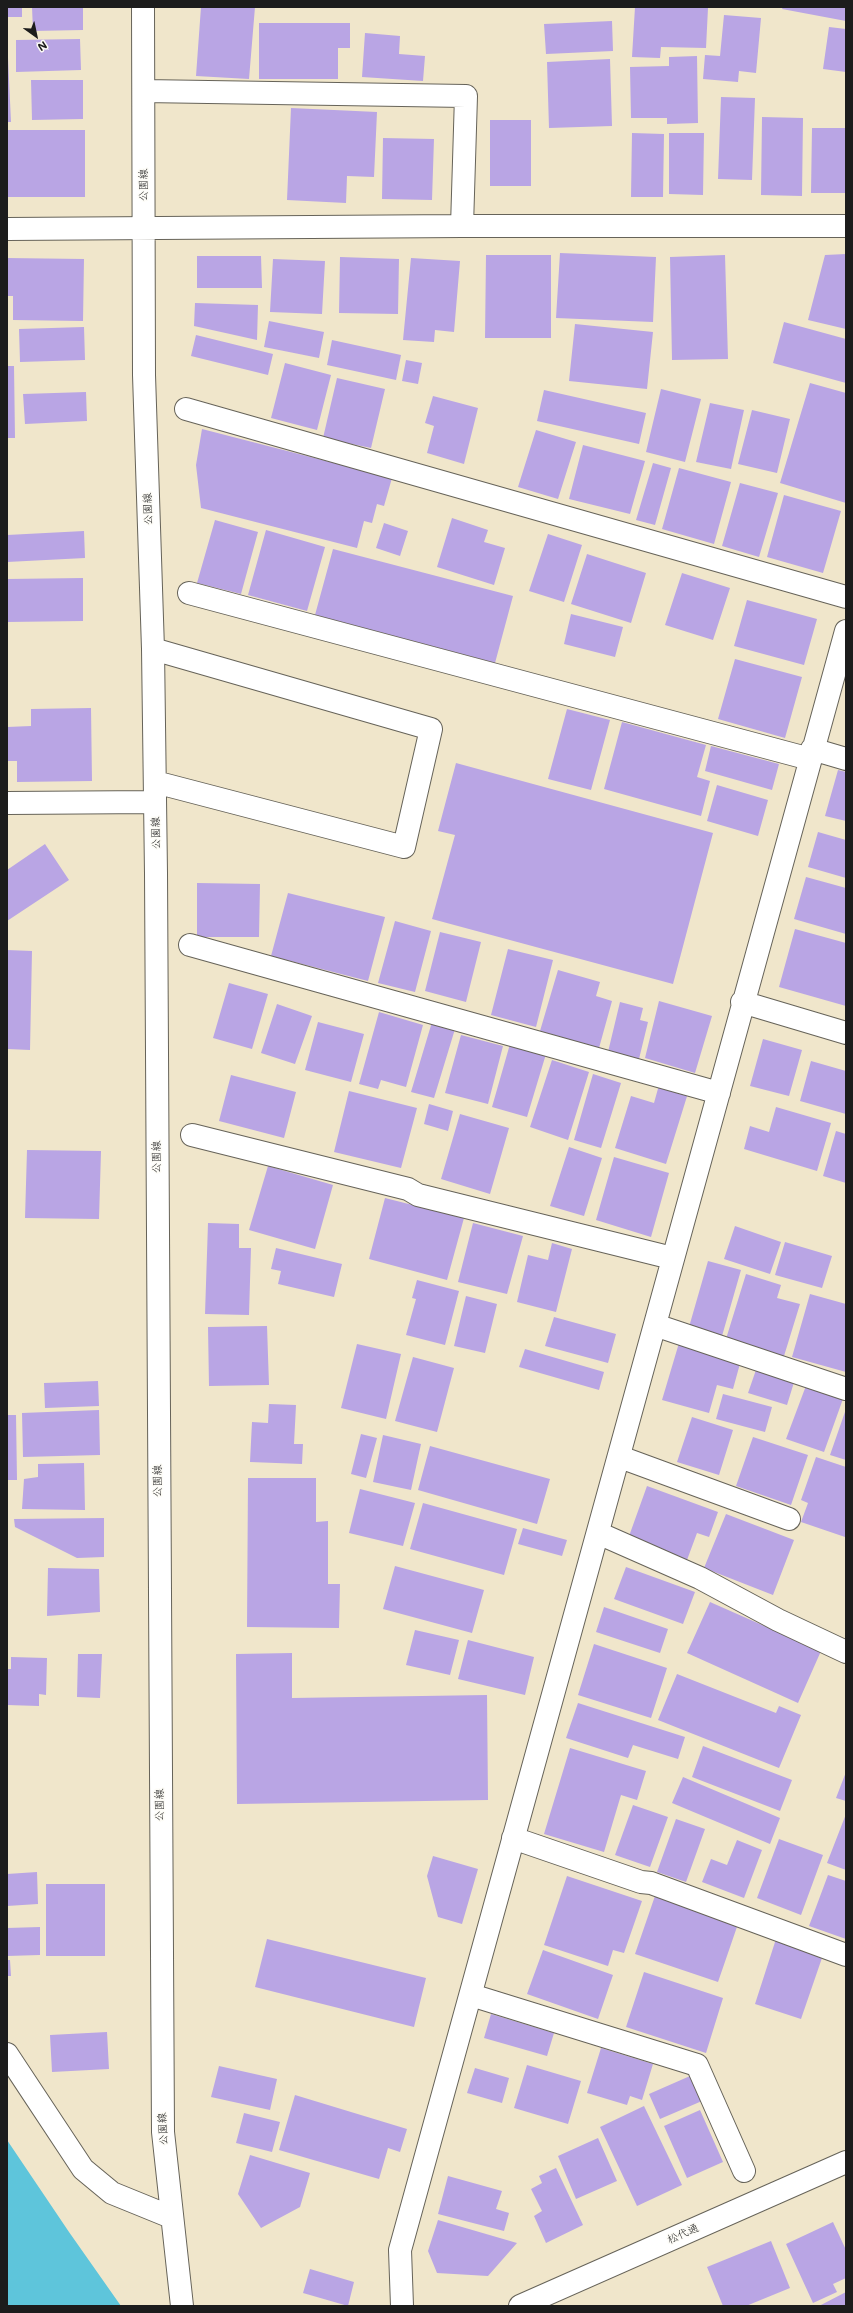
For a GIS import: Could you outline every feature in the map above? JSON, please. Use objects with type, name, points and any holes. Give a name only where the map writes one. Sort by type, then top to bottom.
[{"type":"street","name":"公園線","points":[[143,7],[144,375],[153,649],[155,792],[162,2132],[182,2306]]},
{"type":"street","points":[[144,91],[466,96],[462,226]]},
{"type":"street","points":[[7,229],[462,226],[846,226]]},
{"type":"street","points":[[186,408],[846,597]]},
{"type":"street","points":[[189,593],[811,754],[846,759]]},
{"type":"street","points":[[402,2306],[400,2250],[513,1838],[620,1457],[654,1325],[719,1092],[742,1002],[846,631]]},
{"type":"street","points":[[7,803],[155,792],[404,847],[432,729],[153,649]]},
{"type":"street","points":[[190,945],[719,1092]]},
{"type":"street","points":[[742,1002],[846,1032]]},
{"type":"street","points":[[192,1135],[408,1189],[418,1195],[672,1258]]},
{"type":"street","points":[[654,1325],[846,1389]]},
{"type":"street","points":[[620,1457],[789,1519]]},
{"type":"street","points":[[598,1532],[700,1578],[778,1620],[846,1652]]},
{"type":"street","points":[[513,1838],[641,1882],[651,1883],[846,1955]]},
{"type":"street","points":[[471,1995],[697,2065],[744,2171]]},
{"type":"street","points":[[7,2054],[83,2169],[112,2193],[171,2217]]},
{"type":"street","name":"松代通","points":[[525,2305],[846,2162]]},
{"type":"water","points":[[7,2140],[69,2232],[121,2306],[7,2306]]},
{"type":"building","points":[[7,7],[22,7],[22,17],[7,17]]},
{"type":"building","points":[[32,7],[83,7],[83,30],[33,31]]},
{"type":"building","points":[[201,7],[255,7],[249,79],[196,76]]},
{"type":"building","points":[[635,7],[708,8],[706,48],[661,47],[660,58],[632,57]]},
{"type":"building","points":[[783,7],[846,7],[846,21],[782,9]]},
{"type":"building","points":[[724,15],[761,18],[756,73],[739,71],[738,82],[703,79],[705,55],[720,56]]},
{"type":"building","points":[[612,21],[613,51],[546,54],[544,24]]},
{"type":"building","points":[[259,23],[350,23],[350,48],[338,48],[338,79],[259,79]]},
{"type":"building","points":[[829,27],[846,29],[846,72],[823,69]]},
{"type":"building","points":[[365,33],[400,36],[399,54],[425,56],[423,81],[362,77]]},
{"type":"building","points":[[7,36],[11,122],[7,122]]},
{"type":"building","points":[[80,39],[81,70],[16,72],[16,40]]},
{"type":"building","points":[[697,56],[698,123],[667,124],[667,118],[631,118],[630,67],[669,66],[669,57]]},
{"type":"building","points":[[610,59],[612,126],[549,128],[547,62]]},
{"type":"building","points":[[31,80],[83,80],[83,119],[32,120]]},
{"type":"building","points":[[721,97],[755,98],[752,180],[718,179]]},
{"type":"building","points":[[291,108],[377,112],[374,177],[347,176],[346,203],[287,200]]},
{"type":"building","points":[[762,117],[803,118],[802,196],[761,195]]},
{"type":"building","points":[[490,120],[531,120],[531,186],[490,186]]},
{"type":"building","points":[[812,128],[846,128],[846,193],[811,193]]},
{"type":"building","points":[[8,130],[85,130],[85,197],[8,197]]},
{"type":"building","points":[[632,133],[664,134],[663,197],[631,197]]},
{"type":"building","points":[[669,133],[704,133],[703,195],[669,194]]},
{"type":"building","points":[[383,138],[434,139],[432,200],[382,199]]},
{"type":"building","points":[[560,253],[656,257],[653,322],[556,318]]},
{"type":"building","points":[[846,254],[846,329],[808,320],[825,255]]},
{"type":"building","points":[[486,255],[551,255],[551,338],[485,338]]},
{"type":"building","points":[[725,255],[728,359],[672,360],[670,257]]},
{"type":"building","points":[[197,256],[261,256],[262,288],[197,288]]},
{"type":"building","points":[[340,257],[399,259],[398,314],[339,313]]},
{"type":"building","points":[[7,258],[84,259],[83,321],[13,320],[13,296],[7,296]]},
{"type":"building","points":[[411,258],[460,261],[454,332],[435,330],[434,342],[403,340]]},
{"type":"building","points":[[273,259],[325,261],[322,314],[270,312]]},
{"type":"building","points":[[195,303],[258,305],[257,340],[194,326]]},
{"type":"building","points":[[269,321],[324,332],[319,358],[264,347]]},
{"type":"building","points":[[784,322],[846,339],[846,383],[773,363]]},
{"type":"building","points":[[575,324],[653,332],[647,389],[569,381]]},
{"type":"building","points":[[84,327],[85,360],[20,362],[19,329]]},
{"type":"building","points":[[196,335],[273,354],[268,375],[191,356]]},
{"type":"building","points":[[332,340],[401,355],[396,380],[327,365]]},
{"type":"building","points":[[406,360],[422,363],[418,384],[402,381]]},
{"type":"building","points":[[285,363],[331,375],[317,430],[271,418]]},
{"type":"building","points":[[7,366],[14,366],[15,438],[7,438]]},
{"type":"building","points":[[337,378],[385,389],[371,448],[323,438]]},
{"type":"building","points":[[810,383],[846,393],[846,503],[780,483]]},
{"type":"building","points":[[661,389],[701,399],[685,462],[646,452]]},
{"type":"building","points":[[544,390],[646,413],[639,444],[537,421]]},
{"type":"building","points":[[86,392],[87,421],[25,424],[23,394]]},
{"type":"building","points":[[433,396],[478,408],[464,464],[427,453],[434,426],[425,423]]},
{"type":"building","points":[[710,403],[744,410],[731,469],[696,462]]},
{"type":"building","points":[[752,410],[790,419],[777,473],[738,464]]},
{"type":"building","points":[[202,429],[392,478],[384,506],[377,504],[372,523],[364,521],[357,548],[201,508],[196,465]]},
{"type":"building","points":[[536,430],[576,442],[558,499],[518,487]]},
{"type":"building","points":[[583,445],[645,461],[630,514],[569,499]]},
{"type":"building","points":[[653,463],[671,468],[655,525],[636,520]]},
{"type":"building","points":[[679,468],[731,482],[714,544],[662,529]]},
{"type":"building","points":[[740,483],[778,493],[759,557],[722,546]]},
{"type":"building","points":[[784,495],[841,511],[823,573],[767,557]]},
{"type":"building","points":[[452,518],[488,530],[484,542],[505,548],[494,585],[437,567]]},
{"type":"building","points":[[215,520],[258,532],[241,594],[197,583]]},
{"type":"building","points":[[384,523],[408,531],[400,556],[376,548]]},
{"type":"building","points":[[266,530],[325,547],[307,611],[248,595]]},
{"type":"building","points":[[84,531],[85,558],[7,562],[7,535]]},
{"type":"building","points":[[548,534],[582,545],[564,602],[529,591]]},
{"type":"building","points":[[333,549],[513,596],[495,663],[315,615]]},
{"type":"building","points":[[587,554],[646,573],[631,623],[571,604]]},
{"type":"building","points":[[682,573],[730,588],[713,640],[665,625]]},
{"type":"building","points":[[83,578],[83,621],[7,622],[7,579]]},
{"type":"building","points":[[747,600],[817,619],[804,665],[734,646]]},
{"type":"building","points":[[571,614],[623,627],[615,657],[564,644]]},
{"type":"building","points":[[735,659],[802,677],[785,738],[718,719]]},
{"type":"building","points":[[91,708],[92,781],[17,782],[17,761],[7,761],[7,727],[31,726],[31,709]]},
{"type":"building","points":[[567,709],[610,720],[591,790],[548,779]]},
{"type":"building","points":[[622,722],[706,745],[697,777],[710,781],[701,816],[604,789]]},
{"type":"building","points":[[711,746],[779,764],[772,790],[705,771]]},
{"type":"building","points":[[456,763],[713,833],[673,984],[432,919],[455,835],[438,831]]},
{"type":"building","points":[[838,770],[846,772],[846,821],[825,816]]},
{"type":"building","points":[[717,785],[768,800],[758,836],[707,821]]},
{"type":"building","points":[[818,832],[846,840],[846,878],[808,867]]},
{"type":"building","points":[[45,844],[69,880],[7,921],[7,870]]},
{"type":"building","points":[[806,877],[846,888],[846,934],[794,919]]},
{"type":"building","points":[[197,883],[260,884],[259,937],[197,937]]},
{"type":"building","points":[[288,893],[385,917],[368,981],[271,956]]},
{"type":"building","points":[[395,921],[431,931],[415,992],[378,983]]},
{"type":"building","points":[[795,929],[846,943],[846,1006],[779,987]]},
{"type":"building","points":[[440,932],[481,942],[466,1002],[425,991]]},
{"type":"building","points":[[508,949],[553,960],[536,1027],[491,1015]]},
{"type":"building","points":[[7,950],[32,951],[30,1050],[7,1049]]},
{"type":"building","points":[[558,970],[600,982],[596,996],[612,1001],[599,1048],[540,1031]]},
{"type":"building","points":[[229,983],[268,994],[252,1049],[213,1038]]},
{"type":"building","points":[[659,1001],[712,1016],[695,1073],[645,1058]]},
{"type":"building","points":[[620,1002],[643,1008],[640,1020],[648,1022],[639,1059],[608,1052]]},
{"type":"building","points":[[277,1004],[312,1016],[295,1064],[261,1053]]},
{"type":"building","points":[[379,1012],[423,1025],[406,1087],[381,1080],[378,1089],[359,1084]]},
{"type":"building","points":[[318,1022],[364,1034],[351,1082],[305,1070]]},
{"type":"building","points":[[432,1022],[455,1029],[434,1098],[411,1092]]},
{"type":"building","points":[[461,1035],[503,1046],[488,1104],[445,1093]]},
{"type":"building","points":[[763,1039],[802,1050],[789,1096],[750,1086]]},
{"type":"building","points":[[510,1044],[546,1054],[527,1117],[492,1107]]},
{"type":"building","points":[[552,1060],[589,1072],[568,1140],[530,1127]]},
{"type":"building","points":[[811,1061],[846,1071],[846,1114],[800,1101]]},
{"type":"building","points":[[593,1074],[621,1083],[601,1148],[574,1140]]},
{"type":"building","points":[[231,1075],[296,1092],[284,1138],[219,1121]]},
{"type":"building","points":[[659,1085],[688,1093],[666,1164],[615,1148],[631,1096],[654,1103]]},
{"type":"building","points":[[349,1091],[417,1108],[401,1168],[334,1152]]},
{"type":"building","points":[[429,1104],[453,1111],[448,1131],[424,1124]]},
{"type":"building","points":[[776,1107],[831,1123],[817,1171],[744,1149],[750,1126],[769,1132]]},
{"type":"building","points":[[460,1114],[509,1128],[490,1194],[441,1179]]},
{"type":"building","points":[[836,1131],[846,1134],[846,1183],[823,1176]]},
{"type":"building","points":[[569,1147],[602,1158],[584,1216],[550,1206]]},
{"type":"building","points":[[27,1150],[101,1151],[99,1219],[25,1218]]},
{"type":"building","points":[[614,1157],[669,1173],[651,1237],[596,1220]]},
{"type":"building","points":[[268,1166],[333,1185],[315,1249],[249,1230]]},
{"type":"building","points":[[385,1198],[464,1218],[447,1280],[369,1259]]},
{"type":"building","points":[[208,1223],[239,1224],[239,1248],[251,1248],[249,1315],[205,1314]]},
{"type":"building","points":[[473,1223],[523,1236],[507,1294],[458,1282]]},
{"type":"building","points":[[735,1226],[781,1242],[770,1274],[724,1259]]},
{"type":"building","points":[[785,1242],[832,1256],[822,1288],[775,1275]]},
{"type":"building","points":[[552,1243],[572,1249],[556,1312],[517,1302],[528,1255],[548,1260]]},
{"type":"building","points":[[276,1248],[342,1264],[334,1297],[278,1284],[281,1271],[271,1269]]},
{"type":"building","points":[[708,1261],[741,1270],[722,1336],[689,1327]]},
{"type":"building","points":[[746,1274],[781,1285],[777,1298],[800,1304],[784,1356],[726,1339]]},
{"type":"building","points":[[417,1280],[459,1291],[445,1345],[406,1335],[416,1299],[412,1298]]},
{"type":"building","points":[[810,1294],[846,1304],[846,1372],[792,1357]]},
{"type":"building","points":[[466,1296],[497,1304],[485,1353],[454,1346]]},
{"type":"building","points":[[554,1317],[616,1334],[608,1363],[545,1346]]},
{"type":"building","points":[[267,1326],[269,1385],[209,1386],[208,1327]]},
{"type":"building","points":[[679,1343],[741,1360],[733,1389],[717,1385],[709,1413],[662,1400]]},
{"type":"building","points":[[357,1344],[401,1354],[386,1419],[341,1408]]},
{"type":"building","points":[[525,1349],[604,1372],[599,1390],[519,1367]]},
{"type":"building","points":[[413,1357],[454,1368],[437,1432],[395,1421]]},
{"type":"building","points":[[757,1367],[795,1379],[787,1405],[748,1393]]},
{"type":"building","points":[[98,1381],[99,1406],[45,1408],[44,1383]]},
{"type":"building","points":[[807,1383],[844,1396],[824,1452],[786,1439]]},
{"type":"building","points":[[723,1394],[772,1407],[765,1432],[716,1419]]},
{"type":"building","points":[[269,1404],[296,1405],[294,1444],[303,1444],[302,1464],[250,1462],[252,1422],[268,1423]]},
{"type":"building","points":[[846,1409],[846,1460],[830,1455]]},
{"type":"building","points":[[99,1410],[100,1455],[23,1457],[22,1413]]},
{"type":"building","points":[[7,1415],[16,1415],[17,1480],[7,1480]]},
{"type":"building","points":[[692,1417],[733,1430],[719,1475],[677,1462]]},
{"type":"building","points":[[361,1434],[377,1438],[366,1478],[351,1474]]},
{"type":"building","points":[[383,1435],[421,1444],[411,1490],[373,1482]]},
{"type":"building","points":[[753,1437],[808,1455],[791,1505],[736,1486]]},
{"type":"building","points":[[430,1446],[550,1479],[537,1524],[418,1490]]},
{"type":"building","points":[[816,1457],[846,1467],[845,1537],[801,1522],[808,1503],[801,1500]]},
{"type":"building","points":[[84,1463],[85,1510],[22,1509],[24,1479],[38,1477],[38,1464]]},
{"type":"building","points":[[248,1478],[316,1478],[316,1522],[328,1521],[328,1584],[340,1584],[339,1628],[247,1627]]},
{"type":"building","points":[[647,1486],[718,1512],[709,1537],[697,1533],[687,1560],[628,1539]]},
{"type":"building","points":[[360,1489],[415,1503],[403,1546],[349,1533]]},
{"type":"building","points":[[423,1503],[517,1529],[504,1575],[410,1549]]},
{"type":"building","points":[[726,1514],[794,1540],[773,1595],[704,1568]]},
{"type":"building","points":[[104,1518],[104,1557],[77,1558],[15,1527],[14,1519]]},
{"type":"building","points":[[523,1528],[567,1540],[562,1556],[518,1544]]},
{"type":"building","points":[[395,1566],[484,1590],[472,1633],[383,1609]]},
{"type":"building","points":[[626,1567],[695,1592],[683,1624],[614,1599]]},
{"type":"building","points":[[48,1568],[99,1569],[100,1612],[47,1616]]},
{"type":"building","points":[[710,1602],[821,1651],[798,1703],[687,1653]]},
{"type":"building","points":[[604,1607],[668,1629],[660,1653],[596,1632]]},
{"type":"building","points":[[415,1630],[459,1640],[450,1675],[406,1665]]},
{"type":"building","points":[[468,1640],[534,1657],[525,1695],[458,1679]]},
{"type":"building","points":[[594,1644],[667,1668],[651,1718],[578,1695]]},
{"type":"building","points":[[292,1653],[292,1698],[487,1695],[488,1800],[237,1804],[236,1654]]},
{"type":"building","points":[[78,1654],[102,1654],[100,1698],[77,1697]]},
{"type":"building","points":[[11,1657],[47,1658],[46,1695],[39,1694],[39,1706],[7,1705],[7,1669],[11,1669]]},
{"type":"building","points":[[677,1674],[776,1713],[779,1706],[801,1715],[779,1768],[658,1720]]},
{"type":"building","points":[[578,1703],[685,1737],[678,1759],[633,1745],[628,1758],[566,1738]]},
{"type":"building","points":[[703,1746],[792,1780],[780,1811],[692,1777]]},
{"type":"building","points":[[570,1748],[646,1771],[637,1800],[621,1795],[604,1852],[544,1834]]},
{"type":"building","points":[[846,1772],[846,1801],[836,1798]]},
{"type":"building","points":[[683,1777],[780,1818],[770,1844],[672,1803]]},
{"type":"building","points":[[633,1805],[668,1817],[650,1867],[615,1855]]},
{"type":"building","points":[[846,1814],[846,1870],[827,1863]]},
{"type":"building","points":[[676,1819],[705,1829],[686,1882],[657,1872]]},
{"type":"building","points":[[779,1839],[823,1855],[801,1915],[757,1898]]},
{"type":"building","points":[[737,1840],[762,1850],[744,1898],[702,1882],[711,1859],[727,1865]]},
{"type":"building","points":[[433,1856],[478,1869],[462,1924],[438,1917],[427,1876]]},
{"type":"building","points":[[37,1872],[38,1904],[7,1906],[7,1874]]},
{"type":"building","points":[[828,1875],[846,1881],[846,1939],[809,1926]]},
{"type":"building","points":[[567,1876],[642,1901],[624,1953],[613,1950],[608,1966],[544,1945]]},
{"type":"building","points":[[46,1884],[105,1884],[105,1956],[46,1956]]},
{"type":"building","points":[[656,1893],[739,1921],[718,1982],[635,1954]]},
{"type":"building","points":[[40,1927],[40,1955],[7,1956],[7,1928]]},
{"type":"building","points":[[267,1939],[426,1978],[414,2027],[255,1987]]},
{"type":"building","points":[[776,1939],[823,1955],[801,2019],[755,2004]]},
{"type":"building","points":[[543,1950],[613,1975],[598,2019],[527,1994]]},
{"type":"building","points":[[7,1960],[10,1960],[11,1976],[7,1976]]},
{"type":"building","points":[[644,1972],[723,1998],[706,2053],[626,2027]]},
{"type":"building","points":[[491,2014],[554,2033],[547,2056],[484,2038]]},
{"type":"building","points":[[107,2032],[109,2069],[52,2072],[50,2035]]},
{"type":"building","points":[[601,2048],[653,2064],[642,2100],[630,2096],[627,2105],[587,2093]]},
{"type":"building","points":[[527,2065],[581,2081],[568,2124],[514,2108]]},
{"type":"building","points":[[219,2066],[277,2079],[270,2110],[211,2097]]},
{"type":"building","points":[[475,2068],[509,2078],[502,2103],[467,2093]]},
{"type":"building","points":[[690,2076],[702,2101],[660,2119],[649,2094]]},
{"type":"building","points":[[295,2095],[407,2129],[400,2152],[388,2148],[379,2179],[279,2150]]},
{"type":"building","points":[[644,2106],[682,2185],[637,2206],[600,2127]]},
{"type":"building","points":[[700,2110],[723,2162],[687,2178],[664,2126]]},
{"type":"building","points":[[244,2113],[280,2122],[272,2152],[236,2143]]},
{"type":"building","points":[[598,2138],[617,2181],[576,2199],[558,2156]]},
{"type":"building","points":[[250,2155],[310,2173],[300,2207],[261,2228],[238,2194]]},
{"type":"building","points":[[556,2168],[583,2225],[546,2243],[534,2216],[542,2211],[531,2189],[542,2183],[539,2176]]},
{"type":"building","points":[[448,2176],[502,2191],[496,2209],[509,2213],[504,2231],[438,2214]]},
{"type":"building","points":[[438,2220],[517,2243],[488,2276],[437,2273],[428,2251]]},
{"type":"building","points":[[833,2222],[846,2250],[846,2278],[833,2284],[837,2292],[813,2303],[786,2244]]},
{"type":"building","points":[[771,2241],[790,2288],[746,2306],[723,2306],[707,2267]]},
{"type":"building","points":[[310,2269],[354,2282],[348,2306],[303,2293]]},
{"type":"building","points":[[846,2292],[846,2306],[819,2306]]}]
